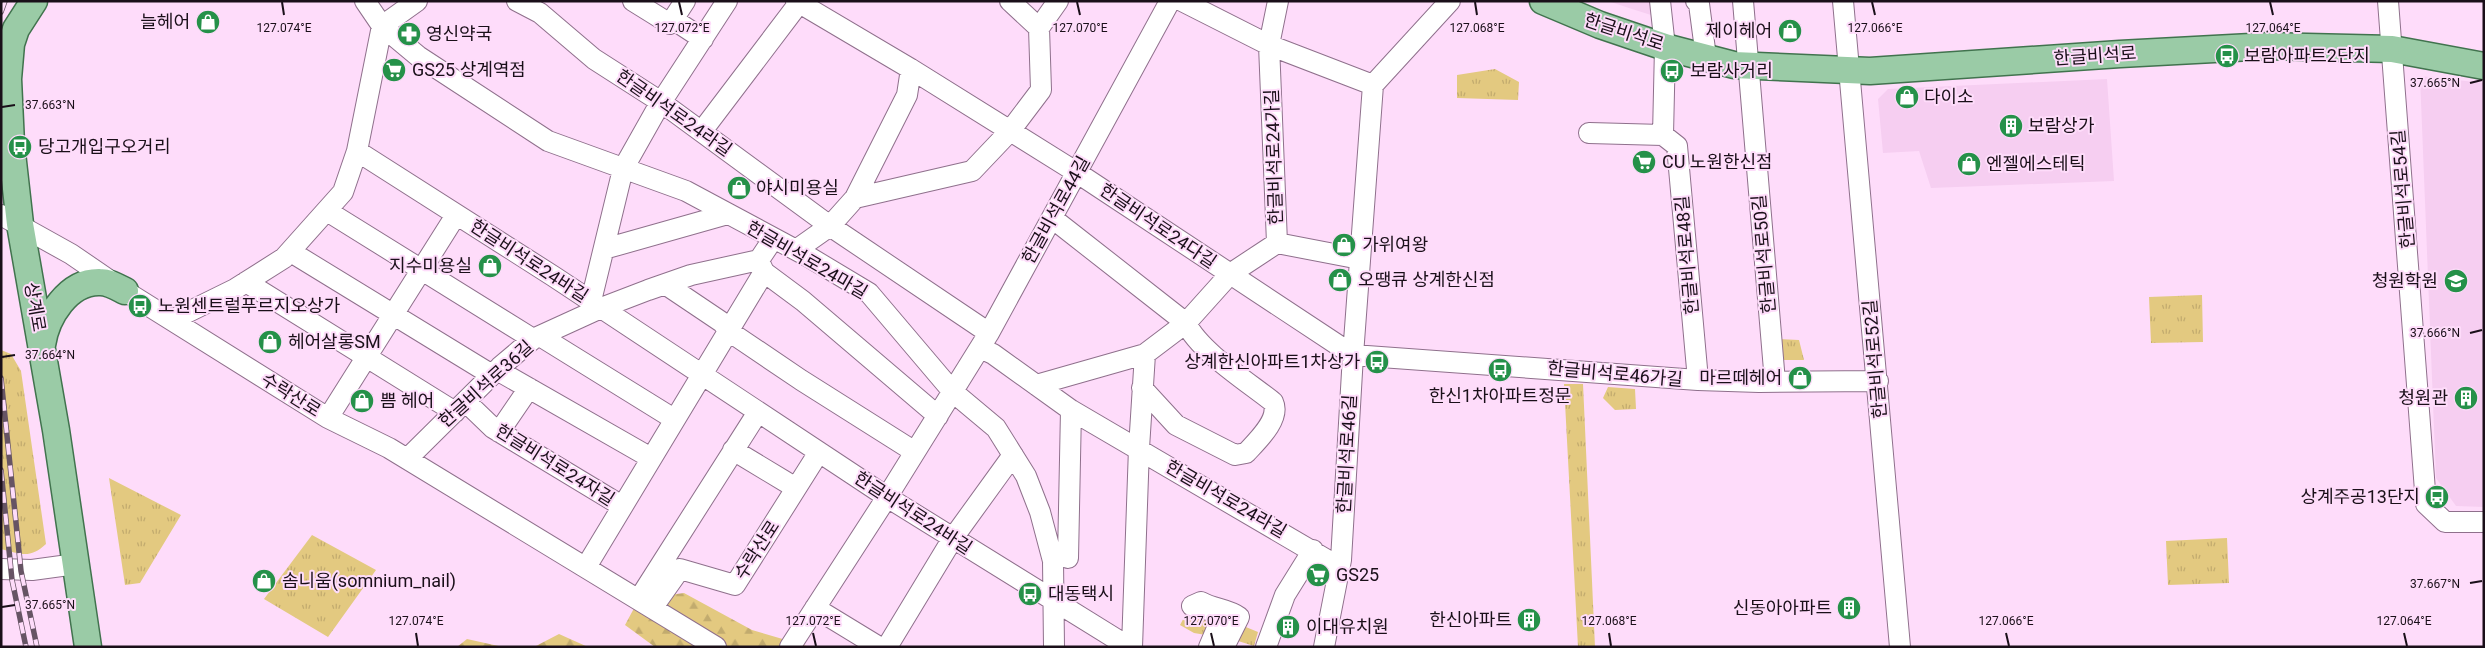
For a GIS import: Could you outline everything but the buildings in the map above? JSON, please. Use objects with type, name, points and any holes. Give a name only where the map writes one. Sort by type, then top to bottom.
[{"type":"main road","name":"상계로","points":[[34,1],[9,32],[8,108],[11,220],[42,346],[88,647]]},
{"type":"main road","name":"한글비석로","points":[[1543,1],[1578,17],[1665,46],[1734,65],[1748,66],[1850,71],[2270,46],[2392,49],[2484,66]]},
{"type":"main road","points":[[42,346],[44,333],[52,314],[75,289],[84,284],[101,282],[125,291]]},
{"type":"street","points":[[365,1],[382,26]]},
{"type":"street","points":[[172,320],[246,282],[284,258],[343,192],[357,151],[382,26],[417,1]]},
{"type":"street","name":"한글비석로24라길","points":[[517,1],[540,12],[594,59],[702,131],[984,340],[993,354],[1071,410],[1340,567]]},
{"type":"street","points":[[634,1],[670,24],[685,1]]},
{"type":"street","points":[[596,305],[604,249],[623,169],[661,102],[727,1]]},
{"type":"street","points":[[1010,1],[1039,28]]},
{"type":"street","points":[[855,198],[972,171],[1010,131],[1041,90],[1039,28],[1058,1]]},
{"type":"street","name":"한글비석로44길","points":[[790,647],[887,497],[984,340],[1170,1]]},
{"type":"street","points":[[1182,1],[1269,45],[1373,85],[1450,1]]},
{"type":"street","points":[[1269,45],[1278,1]]},
{"type":"street","points":[[1589,133],[1663,135],[1665,46],[1660,1]]},
{"type":"street","points":[[1696,1],[1699,4],[1706,57]]},
{"type":"street","name":"한글비석로50길","points":[[1743,1],[1775,382]]},
{"type":"street","name":"한글비석로52길","points":[[1843,1],[1900,647]]},
{"type":"street","name":"한글비석로54길","points":[[2388,1],[2426,504],[2445,522],[2484,522]]},
{"type":"street","name":"한글비석로24다길","points":[[702,131],[797,2],[911,69],[1076,172],[1353,355]]},
{"type":"street","points":[[674,20],[702,39]]},
{"type":"street","name":"한글비석로24마길","points":[[382,26],[418,56],[548,142],[686,191],[772,239],[796,250],[869,293],[952,392],[996,428],[1026,476],[1040,512],[1053,561],[1055,602],[1054,647]]},
{"type":"street","name":"한글비석로24가길","points":[[1230,274],[1277,243],[1269,45]]},
{"type":"street","points":[[796,250],[830,226],[855,198],[906,95],[911,69]]},
{"type":"street","name":"한글비석로46길","points":[[1324,647],[1340,567],[1353,355],[1373,85]]},
{"type":"street","name":"한글비석로48길","points":[[1663,135],[1678,146],[1698,380]]},
{"type":"street","name":"한글비석로24바길","points":[[357,151],[596,305],[887,497],[1130,647]]},
{"type":"street","points":[[327,211],[422,270],[674,419]]},
{"type":"street","points":[[604,249],[728,214]]},
{"type":"street","name":"한글비석로24바길","points":[[367,358],[456,215]]},
{"type":"street","points":[[1052,218],[1186,323],[1191,333],[1201,345],[1273,402],[1276,410],[1273,419],[1246,453],[1235,455],[1176,425],[1142,388]]},
{"type":"street","name":"수락산로","points":[[11,220],[71,254],[125,291],[328,418],[407,459],[716,647]]},
{"type":"street","points":[[586,567],[727,330],[761,266],[772,239]]},
{"type":"street","points":[[1277,243],[1360,259]]},
{"type":"street","points":[[290,252],[495,373],[529,388],[650,458]]},
{"type":"street","points":[[761,266],[938,416]]},
{"type":"street","name":"한글비석로24바길","points":[[596,305],[665,284],[761,266]]},
{"type":"street","name":"한글비석로24다길","points":[[1145,354],[1186,323],[1230,274]]},
{"type":"street","name":"한글비석로24자길","points":[[246,282],[367,358],[461,407],[622,506]]},
{"type":"street","points":[[665,284],[723,323],[727,330],[801,380],[915,452]]},
{"type":"street","name":"한글비석로36길","points":[[407,459],[495,373],[536,338],[596,305]]},
{"type":"street","points":[[1036,385],[1145,354],[1138,448]]},
{"type":"street","name":"한글비석로46가길","points":[[1353,355],[1698,380],[1878,382]]},
{"type":"street","points":[[328,418],[367,358]]},
{"type":"street","points":[[499,432],[529,388]]},
{"type":"street","points":[[1068,558],[1071,410]]},
{"type":"street","points":[[646,603],[733,450],[758,412]]},
{"type":"street","name":"한글비석로24라길","points":[[1130,647],[1138,448]]},
{"type":"street","points":[[733,450],[796,488]]},
{"type":"street","name":"수락산로","points":[[646,603],[680,568],[735,585],[819,452]]},
{"type":"street","points":[[887,647],[953,538],[1013,455]]},
{"type":"street","points":[[1266,647],[1285,596],[1313,550]]},
{"type":"street","points":[[1,569],[32,570],[76,564]]},
{"type":"street","points":[[1209,647],[1220,619],[1213,611],[1192,606],[1201,602],[1211,607],[1231,612],[1239,617],[1224,647]]},
{"type":"street","points":[[815,608],[879,647]]},
{"type":"shaded area","points":[[1608,1],[1649,1],[1651,15],[1632,9]]},
{"type":"shaded area","name":"청원학원","points":[[2420,76],[2484,83],[2484,507],[2456,506],[2436,478]]},
{"type":"shaded area","points":[[2107,79],[2114,181],[1931,188],[1919,151],[1883,153],[1878,99],[1888,89]]},
{"type":"green space","points":[[1495,69],[1519,82],[1518,100],[1457,98],[1457,75]]},
{"type":"green space","points":[[2202,295],[2203,342],[2151,343],[2149,297]]},
{"type":"green space","points":[[1777,339],[1799,340],[1804,360],[1778,360]]},
{"type":"green space","points":[[1,350],[11,354],[21,371],[46,544],[35,552],[25,554],[1,549]]},
{"type":"green space","points":[[1564,384],[1583,384],[1595,647],[1578,647]]},
{"type":"green space","points":[[1608,387],[1635,389],[1636,409],[1615,410],[1603,398]]},
{"type":"green space","points":[[109,478],[181,515],[140,583],[125,585]]},
{"type":"green space","points":[[312,535],[376,570],[328,637],[264,599]]},
{"type":"green space","points":[[2227,538],[2229,583],[2168,585],[2166,541]]},
{"type":"green space","points":[[684,593],[752,630],[810,647],[655,647],[625,625],[639,599]]},
{"type":"green space","points":[[1188,610],[1212,620],[1206,635],[1194,633],[1180,625]]},
{"type":"green space","points":[[1241,625],[1258,632],[1254,646],[1235,640]]},
{"type":"green space","points":[[559,634],[588,647],[534,647]]},
{"type":"green space","points":[[467,639],[503,647],[457,647]]},
{"type":"railway","points":[[1,12],[5,1]]},
{"type":"railway","points":[[1,378],[21,571],[37,647]]},
{"type":"railway","points":[[1,470],[12,580],[26,647]]},
{"type":"place","name":"늘헤어","points":[[208,22]]},
{"type":"place","name":"제이헤어","points":[[1790,31]]},
{"type":"place","name":"영신약국","points":[[409,34]]},
{"type":"place","name":"보람아파트2단지","points":[[2227,56]]},
{"type":"place","name":"GS25 상계역점","points":[[394,70]]},
{"type":"place","name":"보람사거리","points":[[1672,71]]},
{"type":"place","name":"다이소","points":[[1907,97]]},
{"type":"place","name":"보람상가","points":[[2011,126]]},
{"type":"place","name":"당고개입구오거리","points":[[20,147]]},
{"type":"place","name":"CU 노원한신점","points":[[1644,162]]},
{"type":"place","name":"엔젤에스테틱","points":[[1969,164]]},
{"type":"place","name":"야시미용실","points":[[739,188]]},
{"type":"place","name":"가위여왕","points":[[1344,245]]},
{"type":"place","name":"지수미용실","points":[[490,266]]},
{"type":"place","name":"오땡큐 상계한신점","points":[[1340,280]]},
{"type":"place","name":"청원학원","points":[[2456,281]]},
{"type":"place","name":"노원센트럴푸르지오상가","points":[[140,306]]},
{"type":"place","name":"헤어살롱SM","points":[[270,342]]},
{"type":"place","name":"상계한신아파트1차상가","points":[[1377,362]]},
{"type":"place","name":"한신1차아파트정문","points":[[1500,370]]},
{"type":"place","name":"마르떼헤어","points":[[1800,378]]},
{"type":"place","name":"청원관","points":[[2466,398]]},
{"type":"place","name":"쁨 헤어","points":[[362,401]]},
{"type":"place","name":"상계주공13단지","points":[[2437,497]]},
{"type":"place","name":"GS25","points":[[1318,575]]},
{"type":"place","name":"솜니움(somnium_nail)","points":[[264,581]]},
{"type":"place","name":"대동택시","points":[[1030,594]]},
{"type":"place","name":"신동아아파트","points":[[1849,608]]},
{"type":"place","name":"한신아파트","points":[[1529,620]]},
{"type":"place","name":"이대유치원","points":[[1288,627]]}]
